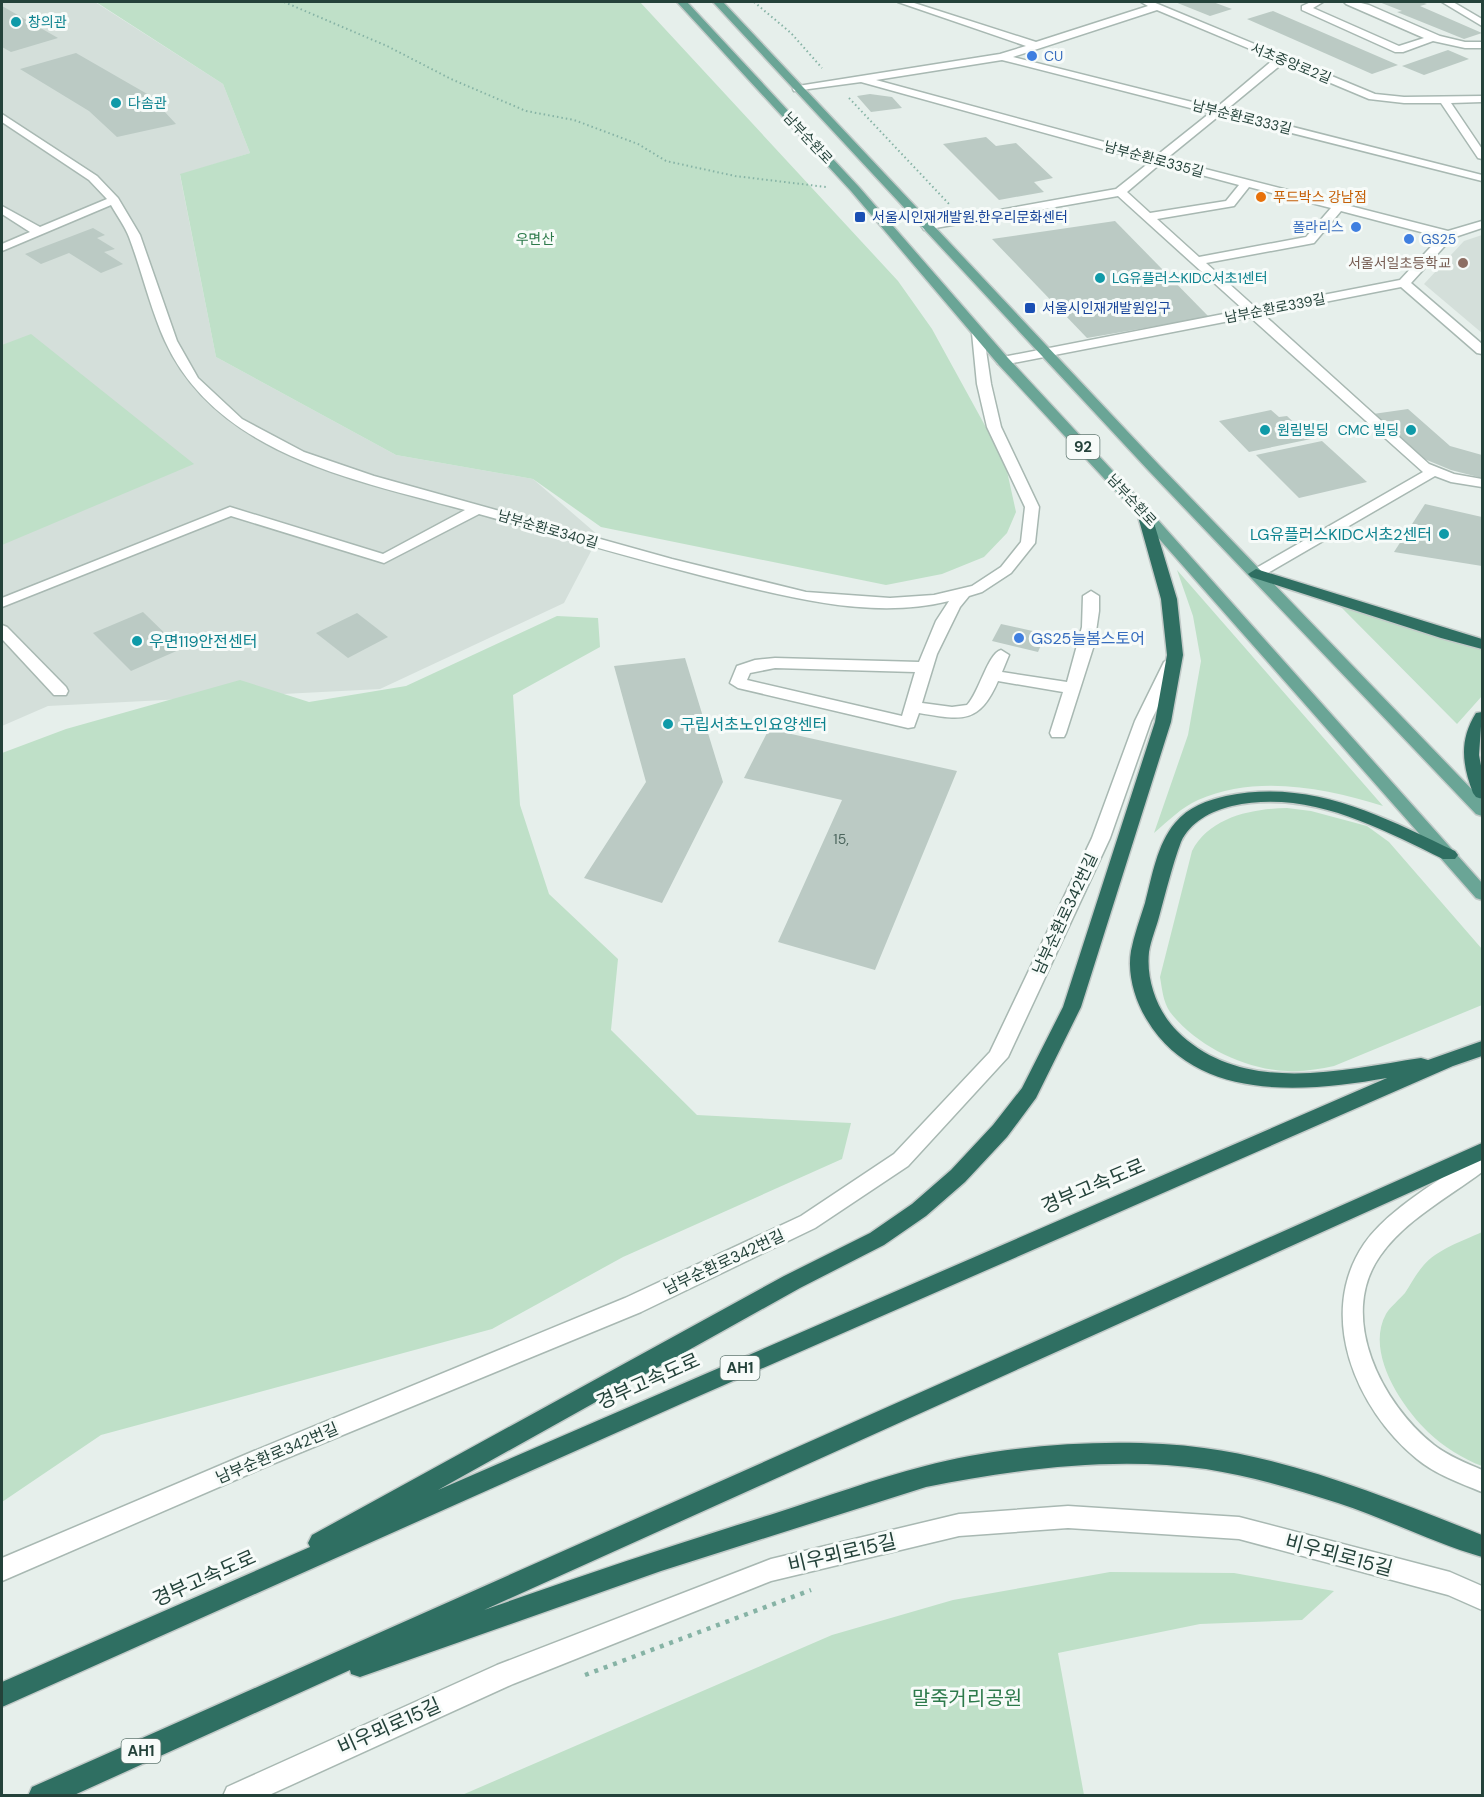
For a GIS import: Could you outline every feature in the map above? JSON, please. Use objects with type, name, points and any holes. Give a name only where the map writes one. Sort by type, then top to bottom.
[{"type":"highway","points":[[211,1604],[782,1288],[877,1239],[919,1210],[958,1176],[1000,1131],[1029,1093],[1072,1007],[1163,722],[1175,655],[1169,599],[1144,513]]},
{"type":"highway","points":[[1256,574],[1482,644]]},
{"type":"highway","points":[[1482,717],[1474,730],[1470,749],[1473,770],[1482,793]]},
{"type":"highway","points":[[1446,1061],[1302,1081],[1262,1079],[1225,1071],[1192,1056],[1166,1034],[1148,1007],[1141,987],[1139,967],[1140,952],[1174,839],[1188,820],[1212,806],[1253,796],[1292,796],[1313,799],[1363,814],[1449,855]]},
{"type":"highway","name":"경부고속도로","points":[[2,1695],[718,1378],[1446,1061],[1482,1048]]},
{"type":"highway","name":"AH1","points":[[41,1796],[1482,1151]]},
{"type":"highway","points":[[242,1706],[661,1560],[926,1476],[1004,1463],[1119,1452],[1204,1458],[1288,1476],[1382,1508],[1482,1546]]},
{"type":"main road","name":"남부순환로","points":[[681,2],[855,189],[978,333],[1144,513],[1482,894]]},
{"type":"main road","name":"남부순환로","points":[[718,2],[1047,354],[1482,810]]},
{"type":"street","points":[[903,2],[1034,45]]},
{"type":"street","name":"서초중앙로2길","points":[[1144,2],[1373,97],[1404,100],[1482,99]]},
{"type":"street","points":[[1318,2],[1305,8],[1399,50],[1435,37]]},
{"type":"street","points":[[1349,2],[1435,37],[1464,46],[1482,45]]},
{"type":"street","points":[[1447,2],[1482,23]]},
{"type":"street","name":"남부순환로333길","points":[[798,89],[1002,57],[1156,7]]},
{"type":"street","name":"남부순환로333길","points":[[1002,57],[1482,178]]},
{"type":"street","points":[[928,227],[1120,192],[1281,59]]},
{"type":"street","name":"남부순환로335길","points":[[861,79],[1160,161],[1448,235]]},
{"type":"street","points":[[1444,100],[1481,153]]},
{"type":"street","name":"남부순환로340길","points":[[2,117],[93,178],[114,200],[134,235],[171,341],[194,380],[237,422],[299,455],[369,479],[667,562],[806,597],[890,603],[934,600],[976,589],[1006,570],[1028,543],[1032,507],[994,427],[984,384],[978,333]]},
{"type":"street","points":[[1148,217],[1230,204],[1246,183]]},
{"type":"street","points":[[1120,192],[1256,312],[1424,467],[1451,478],[1482,483]]},
{"type":"street","points":[[2,248],[114,200]]},
{"type":"street","points":[[1199,261],[1310,240],[1338,207]]},
{"type":"street","points":[[2,209],[39,232]]},
{"type":"street","points":[[1482,224],[1448,235],[1404,283],[1482,350]]},
{"type":"street","name":"남부순환로339길","points":[[1003,361],[1404,283]]},
{"type":"street","points":[[1256,574],[1434,471]]},
{"type":"street","points":[[2,603],[230,512],[384,559],[478,509]]},
{"type":"street","points":[[926,667],[775,663],[755,665],[743,670],[738,683],[908,723],[942,626],[954,604],[964,592]]},
{"type":"street","points":[[1058,733],[1090,630],[1093,610],[1091,596]]},
{"type":"street","points":[[2,630],[60,691]]},
{"type":"street","points":[[913,707],[958,714],[968,712],[979,705],[1001,655]]},
{"type":"street","name":"남부순환로342번길","points":[[2,1570],[262,1458],[633,1305],[808,1222],[901,1160],[998,1057],[1101,837],[1143,721],[1175,655]]},
{"type":"street","points":[[992,675],[1071,688]]},
{"type":"street","points":[[1482,1161],[1394,1227],[1372,1249],[1359,1275],[1352,1303],[1352,1318],[1358,1350],[1368,1376],[1382,1403],[1396,1422],[1427,1454],[1448,1466],[1482,1480]]},
{"type":"street","name":"비우뫼로15길","points":[[237,1796],[506,1674],[771,1569],[959,1525],[1068,1517],[1239,1528],[1450,1584],[1482,1598]]},
{"type":"path","points":[[284,2],[387,46],[451,80],[526,111],[574,120],[638,144],[666,161],[735,177],[832,188]]},
{"type":"path","points":[[754,2],[791,33],[964,220]]},
{"type":"path","points":[[580,1676],[821,1586]]},
{"type":"shaded area","points":[[2,2],[95,2],[223,84],[250,153],[180,175],[216,357],[396,455],[533,479],[599,536],[564,603],[380,689],[48,706],[2,726]]},
{"type":"shaded area","name":"서울서일초등학교","points":[[1482,235],[1482,333],[1424,284],[1464,241]]},
{"type":"green space","name":"우면산","points":[[96,2],[640,2],[898,281],[932,329],[1005,462],[1016,512],[1007,533],[984,557],[942,574],[886,585],[601,527],[533,479],[396,455],[216,357],[180,174],[250,153],[223,84]]},
{"type":"green space","points":[[31,334],[194,464],[2,545],[2,345]]},
{"type":"green space","points":[[1177,570],[1383,806],[1315,789],[1291,786],[1244,787],[1221,792],[1192,803],[1154,833],[1188,735],[1201,661],[1193,616]]},
{"type":"green space","points":[[1338,604],[1482,650],[1482,696],[1457,724]]},
{"type":"green space","points":[[557,616],[598,618],[600,647],[513,695],[520,805],[549,894],[618,959],[611,1030],[697,1115],[851,1123],[842,1159],[623,1257],[492,1329],[101,1435],[2,1502],[2,753],[66,729],[240,680],[309,702],[406,686]]},
{"type":"green space","points":[[1287,808],[1311,811],[1367,826],[1389,842],[1482,949],[1482,1005],[1334,1066],[1300,1071],[1272,1070],[1239,1061],[1208,1045],[1181,1024],[1166,1004],[1160,977],[1192,851],[1209,830],[1233,817],[1260,810]]},
{"type":"green space","points":[[1482,1232],[1482,1466],[1447,1448],[1428,1432],[1407,1408],[1389,1378],[1380,1345],[1381,1329],[1386,1314],[1405,1293],[1423,1266],[1443,1250]]},
{"type":"green space","name":"말죽거리공원","points":[[1110,1572],[1234,1573],[1334,1591],[1302,1620],[1200,1624],[1058,1653],[1084,1795],[462,1795],[832,1635],[953,1600]]},
{"type":"building","points":[[1175,2],[1213,2],[1232,9],[1210,16]]},
{"type":"building","points":[[1379,2],[1421,2],[1427,4],[1420,6],[1482,33],[1464,39],[1397,12],[1402,11]]},
{"type":"building","name":"창의관","points":[[2,6],[58,38],[11,52],[2,47]]},
{"type":"building","points":[[1273,11],[1398,65],[1372,74],[1247,19]]},
{"type":"building","points":[[1448,50],[1469,59],[1424,75],[1402,66]]},
{"type":"building","name":"다솜관","points":[[76,53],[149,95],[176,124],[117,137],[89,111],[20,69]]},
{"type":"building","points":[[870,94],[892,97],[902,108],[871,112],[857,96]]},
{"type":"building","points":[[986,137],[996,146],[1016,143],[1053,178],[1034,182],[1044,192],[999,200],[943,144]]},
{"type":"building","name":"LG유플러스KIDC서초1센터","points":[[1115,221],[1209,317],[1087,338],[992,239]]},
{"type":"building","points":[[93,228],[105,235],[97,238],[115,249],[104,252],[123,264],[101,273],[69,253],[41,264],[25,254]]},
{"type":"building","name":"CMC 빌딩","points":[[1408,409],[1450,446],[1482,455],[1482,478],[1451,470],[1422,458],[1373,414]]},
{"type":"building","name":"원림빌딩","points":[[1271,410],[1279,417],[1287,416],[1311,439],[1249,452],[1219,421]]},
{"type":"building","points":[[1322,441],[1367,482],[1299,498],[1256,455]]},
{"type":"building","name":"LG유플러스KIDC서초2센터","points":[[1425,504],[1482,517],[1482,566],[1394,552]]},
{"type":"building","name":"우면119안전센터","points":[[143,612],[181,649],[131,671],[93,633]]},
{"type":"building","points":[[357,613],[388,637],[348,658],[316,633]]},
{"type":"building","name":"GS25늘봄스토어","points":[[1001,624],[1046,634],[1038,652],[992,641]]},
{"type":"building","name":"구립서초노인요양센터","points":[[685,658],[723,782],[662,903],[584,878],[646,782],[614,666]]},
{"type":"building","points":[[769,729],[957,771],[875,970],[778,942],[842,800],[744,778]]},
{"type":"place","name":"창의관","points":[[16,22]]},
{"type":"place","name":"CU","points":[[1032,56]]},
{"type":"place","name":"다솜관","points":[[116,103]]},
{"type":"place","name":"푸드박스 강남점","points":[[1261,197]]},
{"type":"place","name":"서울시인재개발원.한우리문화센터","points":[[860,217]]},
{"type":"place","name":"폴라리스","points":[[1356,227]]},
{"type":"place","name":"GS25","points":[[1409,239]]},
{"type":"place","name":"서울서일초등학교","points":[[1463,263]]},
{"type":"place","name":"LG유플러스KIDC서초1센터","points":[[1100,278]]},
{"type":"place","name":"서울시인재개발원입구","points":[[1030,308]]},
{"type":"place","name":"원림빌딩","points":[[1265,430]]},
{"type":"place","name":"CMC 빌딩","points":[[1411,430]]},
{"type":"place","name":"LG유플러스KIDC서초2센터","points":[[1444,534]]},
{"type":"place","name":"GS25늘봄스토어","points":[[1019,638]]},
{"type":"place","name":"우면119안전센터","points":[[137,641]]},
{"type":"place","name":"구립서초노인요양센터","points":[[668,724]]}]
